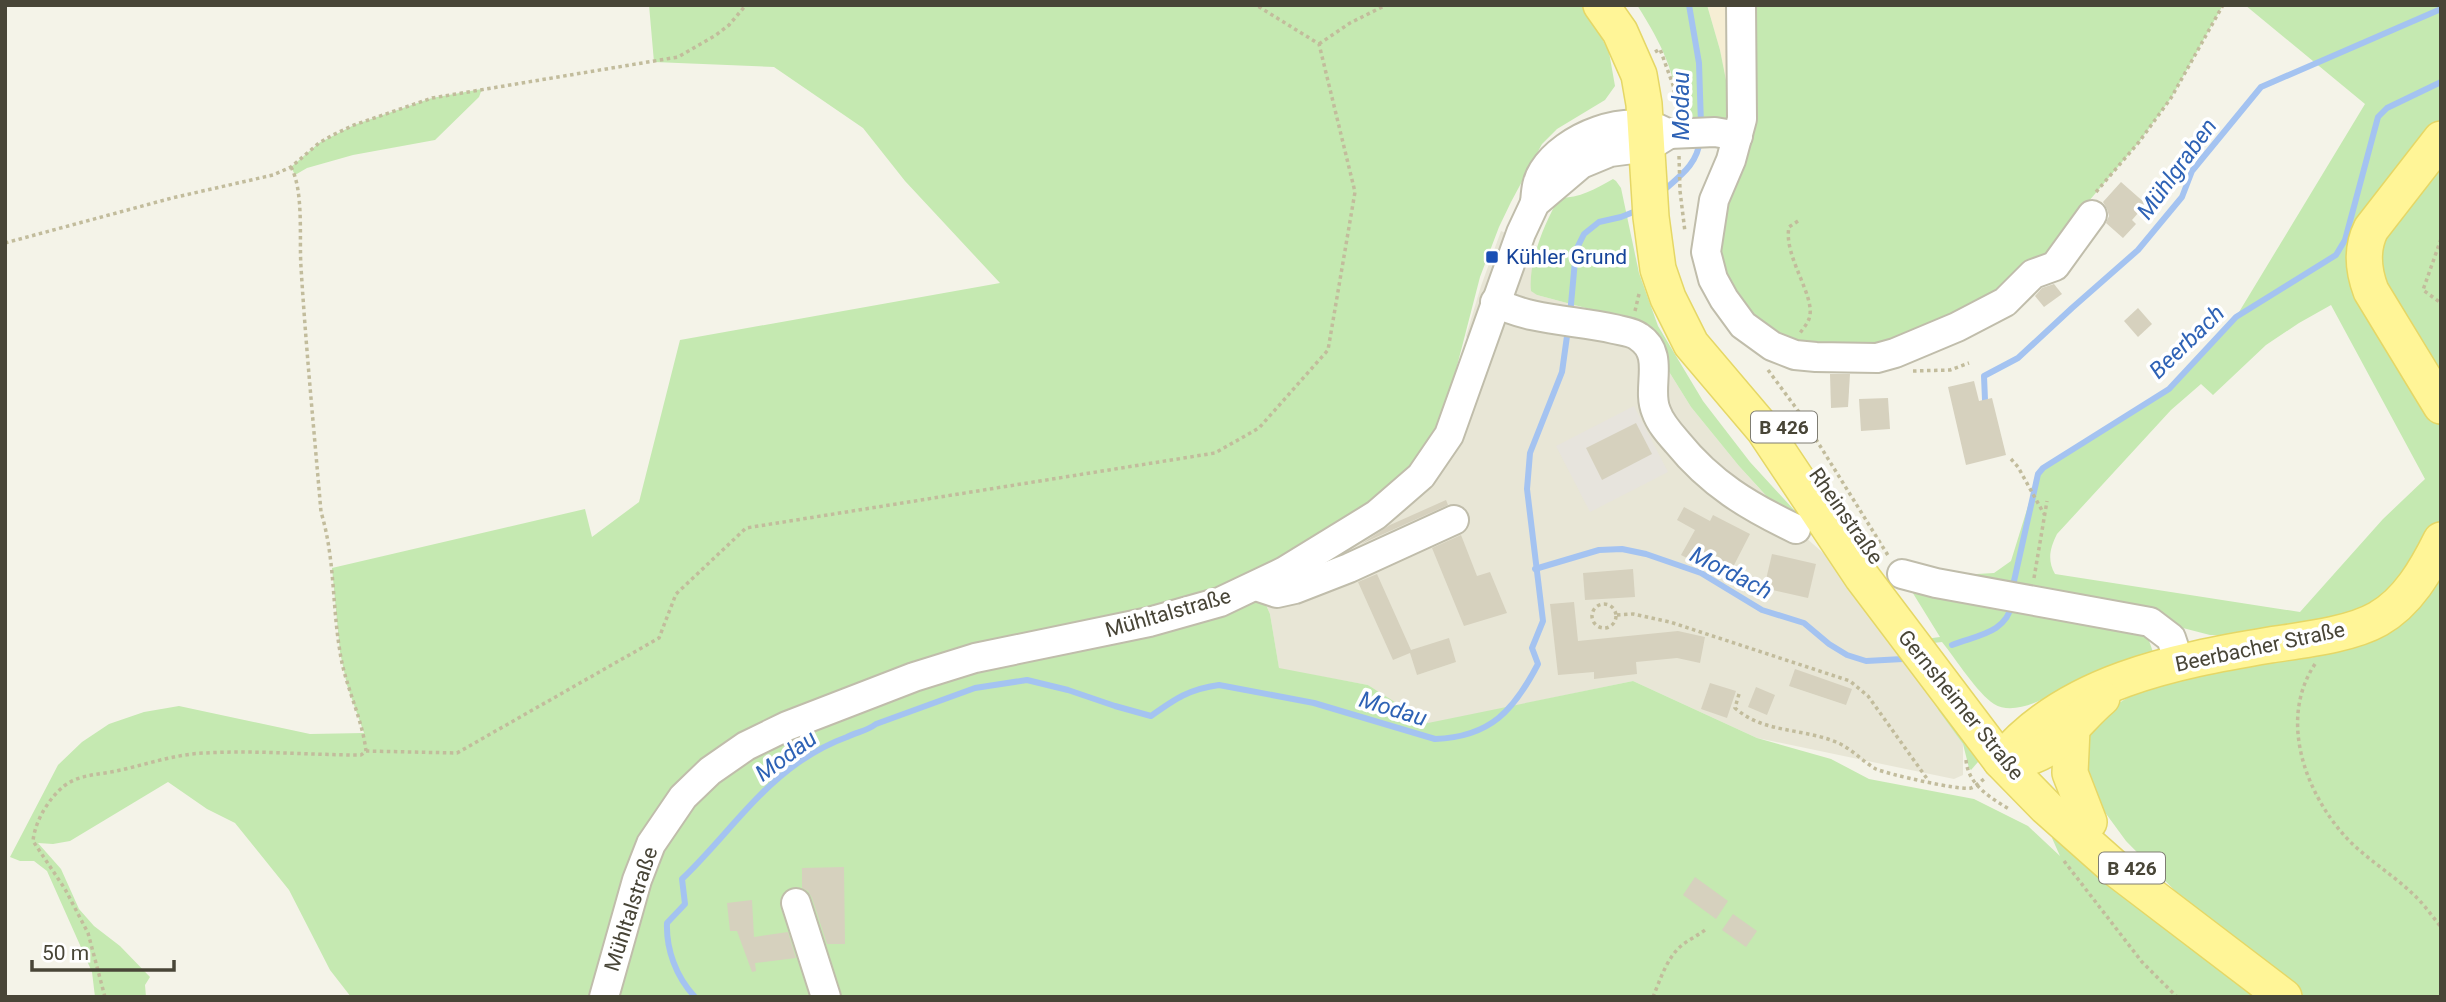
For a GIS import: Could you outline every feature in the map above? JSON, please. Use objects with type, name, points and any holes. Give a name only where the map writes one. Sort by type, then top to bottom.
[{"type":"main road","name":"B 426","points":[[1601,5],[1620,32],[1635,62],[1665,163]]},
{"type":"main road","name":"B 426","points":[[1621,5],[1650,54],[1663,100],[1665,163]]},
{"type":"main road","points":[[2441,139],[2371,229],[2364,259],[2366,278],[2371,291],[2441,407]]},
{"type":"main road","name":"Rheinstraße","points":[[1665,163],[1661,280],[1686,336],[1764,430],[1806,518]]},
{"type":"main road","name":"Rheinstraße","points":[[1665,163],[1679,267],[1692,309],[1701,326],[1768,403],[1892,587]]},
{"type":"main road","name":"B 426","points":[[1806,518],[1892,587]]},
{"type":"main road","name":"Beerbacher Straße","points":[[2015,754],[2054,712],[2124,681],[2179,662],[2328,635],[2376,620],[2391,610],[2420,579],[2441,540]]},
{"type":"main road","name":"Gernsheimer Straße","points":[[1892,587],[1962,678],[2015,754],[2046,807],[2108,862],[2284,997]]},
{"type":"main road","name":"Beerbacher Straße","points":[[2015,754],[2046,749],[2073,729],[2095,704],[2124,681]]},
{"type":"main road","points":[[2073,729],[2070,773],[2089,822]]},
{"type":"main road","name":"Gernsheimer Straße","points":[[2015,754],[2089,822],[2176,914]]},
{"type":"street","points":[[1665,163],[1727,134],[1742,119],[1741,5]]},
{"type":"street","name":"Mühltalstraße","points":[[604,997],[650,844],[684,797],[709,771],[746,746],[787,726],[926,673],[975,658],[1149,622],[1220,602],[1285,571],[1376,515],[1421,475],[1449,435],[1504,306],[1521,233],[1535,203],[1537,184],[1543,171],[1568,147],[1604,129],[1665,163]]},
{"type":"street","points":[[1727,134],[1708,228],[1706,252],[1713,279],[1724,299],[1743,325],[1775,360],[1816,357],[1882,360],[1957,327],[2005,302],[2033,274],[2055,266],[2092,207]]},
{"type":"street","points":[[1504,306],[1637,335],[1654,356],[1656,411],[1677,442],[1704,471],[1733,496],[1806,518]]},
{"type":"street","points":[[1256,586],[1277,593],[1295,589],[1349,568],[1454,520]]},
{"type":"street","points":[[1892,587],[1936,583],[2150,622],[2171,638],[2179,662]]},
{"type":"street","points":[[796,903],[826,997]]},
{"type":"path","points":[[5,243],[172,198],[273,176],[291,167],[319,143],[333,135],[354,125],[432,99],[678,57],[716,35],[729,25],[746,5]]},
{"type":"path","points":[[104,997],[88,933],[65,889],[33,841],[38,820],[65,785],[84,776],[203,752],[361,755],[366,751],[457,753],[659,638],[676,594],[746,528],[1215,453],[1259,428],[1328,350],[1355,192],[1319,44],[1256,5]]},
{"type":"path","points":[[1319,44],[1350,23],[1385,5]]},
{"type":"path","points":[[2092,207],[2171,98],[2222,5]]},
{"type":"path","points":[[291,167],[295,175],[298,202],[303,304],[321,512],[330,540],[340,652],[347,685],[364,733],[366,751]]},
{"type":"path","points":[[1798,221],[1789,227],[1788,239],[1810,307],[1810,317],[1775,360],[1799,412],[1869,527],[1892,587]]},
{"type":"path","points":[[2441,239],[2423,290],[2441,303]]},
{"type":"path","points":[[1633,334],[1634,315],[1642,288]]},
{"type":"path","points":[[1882,360],[1888,369],[1894,372],[1950,370],[1969,363]]},
{"type":"path","points":[[2011,459],[2031,487],[2045,515]]},
{"type":"path","points":[[2030,601],[2047,501]]},
{"type":"path","points":[[1601,604],[1614,608],[1617,615],[1611,628],[1597,627],[1592,621],[1595,608],[1601,604]]},
{"type":"path","points":[[1617,615],[1633,614],[1670,622],[1850,681],[1868,696],[1927,780]]},
{"type":"path","points":[[2328,635],[2328,643],[2309,673],[2300,698],[2297,726],[2306,773],[2343,834],[2415,895],[2441,927]]},
{"type":"path","points":[[1739,694],[1735,708],[1754,722],[1815,734],[1837,742],[1876,769],[1946,786],[1966,788],[1977,785],[2015,754]]},
{"type":"path","points":[[1977,785],[1990,797],[2017,813]]},
{"type":"path","points":[[2062,858],[2142,962],[2177,997]]},
{"type":"path","points":[[1653,997],[1675,951],[1706,930]]},
{"type":"shaded area","points":[[1707,5],[1754,5],[1731,105],[1720,50]]},
{"type":"shaded area","points":[[1501,231],[1537,246],[1531,286],[1537,295],[1627,319],[1663,362],[1691,407],[1739,466],[1796,529],[1847,574],[1963,744],[1963,775],[1954,779],[1757,738],[1633,681],[1428,724],[1368,685],[1279,669],[1270,614],[1260,591],[1484,372],[1466,336]]},
{"type":"shaded area","points":[[1634,406],[1668,472],[1590,512],[1556,446]]},
{"type":"green space","points":[[649,5],[1608,5],[1590,15],[1609,52],[1615,86],[1605,100],[1557,129],[1542,144],[1511,202],[1480,277],[1449,397],[1432,442],[1396,484],[1339,525],[1252,573],[1270,614],[1279,668],[1368,685],[1428,723],[1633,681],[1757,738],[1831,759],[1869,779],[1974,799],[2028,826],[2060,856],[2052,838],[2059,830],[2186,902],[2126,841],[2085,785],[2082,738],[2111,708],[2143,688],[2299,651],[2310,658],[2329,653],[2251,636],[2210,635],[2179,627],[2147,635],[2153,652],[2150,656],[2098,671],[2032,704],[2005,708],[1994,704],[1981,692],[1942,642],[1907,646],[1978,750],[1978,762],[1971,770],[1963,744],[1939,711],[1903,642],[1940,637],[1906,582],[1909,578],[1994,573],[2011,561],[2037,477],[2169,389],[2236,317],[2365,104],[2245,5],[2441,5],[2441,997],[351,997],[330,970],[289,890],[235,823],[207,809],[168,782],[70,841],[38,843],[61,869],[79,909],[150,977],[145,985],[146,997],[95,997],[92,972],[47,871],[34,861],[20,861],[10,857],[58,765],[82,742],[109,724],[144,712],[179,706],[310,734],[364,733],[347,685],[340,652],[332,568],[585,509],[592,537],[639,502],[680,340],[1000,283],[905,181],[863,128],[774,67],[654,62]],"holes":[[[2331,305],[2425,479],[2383,519],[2300,612],[2055,574],[2051,564],[2051,549],[2057,534],[2171,410],[2201,384],[2213,395],[2266,345]]]},
{"type":"green space","points":[[1637,5],[1707,5],[1720,50],[1731,105],[1754,5],[2223,5],[2171,98],[2033,274],[1895,353],[1795,355],[1713,279],[1731,160],[1717,122],[1681,120],[1675,87],[1666,60]]},
{"type":"green space","points":[[482,89],[479,97],[435,140],[353,155],[307,168],[295,175],[291,167],[319,143],[354,125],[432,98]]},
{"type":"green space","points":[[1613,179],[1621,188],[1639,273],[1658,326],[1703,401],[1750,462],[1807,524],[1792,524],[1739,466],[1691,407],[1663,362],[1627,319],[1537,295],[1531,291],[1535,255],[1543,230],[1559,198],[1581,195]]},
{"type":"building","points":[[2121,182],[2146,204],[2132,220],[2136,224],[2123,238],[2106,223],[2109,216],[2103,202]]},
{"type":"building","points":[[2054,284],[2062,294],[2044,307],[2035,296],[2042,288]]},
{"type":"building","points":[[2138,308],[2152,324],[2138,337],[2124,321]]},
{"type":"building","points":[[1830,374],[1850,374],[1848,407],[1831,408]]},
{"type":"building","points":[[1974,381],[1979,401],[1992,398],[2006,455],[1966,465],[1948,387]]},
{"type":"building","points":[[1888,398],[1890,429],[1861,431],[1859,399]]},
{"type":"building","points":[[1636,423],[1652,454],[1602,480],[1586,448]]},
{"type":"building","points":[[1446,500],[1448,505],[1361,544],[1390,525]]},
{"type":"building","points":[[1684,507],[1710,521],[1713,515],[1750,534],[1733,567],[1704,552],[1697,563],[1681,555],[1695,530],[1677,520]]},
{"type":"building","points":[[1461,535],[1477,576],[1490,572],[1507,613],[1464,626],[1432,548]]},
{"type":"building","points":[[1772,554],[1816,564],[1808,598],[1764,588]]},
{"type":"building","points":[[1633,569],[1635,597],[1585,600],[1583,573]]},
{"type":"building","points":[[1377,574],[1411,650],[1449,638],[1456,662],[1417,675],[1410,653],[1393,660],[1358,582]]},
{"type":"building","points":[[1574,602],[1578,641],[1678,631],[1705,637],[1700,663],[1677,658],[1636,662],[1637,674],[1594,679],[1594,672],[1558,675],[1550,604]]},
{"type":"building","points":[[1795,669],[1852,689],[1846,705],[1789,686]]},
{"type":"building","points":[[1710,683],[1736,691],[1727,718],[1701,709]]},
{"type":"building","points":[[1756,687],[1775,695],[1767,715],[1748,707]]},
{"type":"building","points":[[844,867],[845,944],[827,944],[812,898],[808,891],[802,888],[802,868]]},
{"type":"building","points":[[1695,877],[1728,901],[1716,919],[1683,895]]},
{"type":"building","points":[[752,900],[754,937],[788,932],[796,958],[755,963],[756,971],[752,972],[737,931],[730,931],[727,903]]},
{"type":"building","points":[[1733,914],[1757,931],[1746,947],[1722,930]]},
{"type":"waterway","name":"Modau","points":[[1689,5],[1699,63],[1701,125]]},
{"type":"waterway","name":"Mühlgraben","points":[[1985,400],[1984,376],[2018,358],[2138,250],[2182,197],[2192,171],[2261,87],[2441,9]]},
{"type":"waterway","name":"Beerbach","points":[[2012,590],[2038,474],[2043,468],[2169,389],[2236,317],[2336,255],[2345,240],[2378,117],[2387,108],[2441,82]]},
{"type":"waterway","name":"Modau","points":[[1663,191],[1682,175],[1692,162],[1700,139]]},
{"type":"waterway","name":"Modau","points":[[1570,315],[1576,250],[1584,234],[1599,222],[1641,209]]},
{"type":"waterway","name":"Modau","points":[[695,997],[678,972],[670,953],[667,933],[667,923],[685,904],[682,879],[767,788],[805,758],[876,724],[975,688],[1027,680],[1151,716],[1183,696],[1219,685],[1314,703],[1435,739],[1471,733],[1498,718],[1520,695],[1538,664],[1532,648],[1543,621],[1527,489],[1530,453],[1562,372],[1568,329]]},
{"type":"waterway","name":"Mordach","points":[[1535,569],[1599,550],[1622,549],[1646,554],[1701,573],[1762,610],[1804,623],[1847,655],[1866,661],[1903,659]]},
{"type":"waterway","name":"Mordach","points":[[1952,645],[1990,632],[2004,621],[2012,604]]},
{"type":"place","name":"Kühler Grund","points":[[1492,257]]}]
